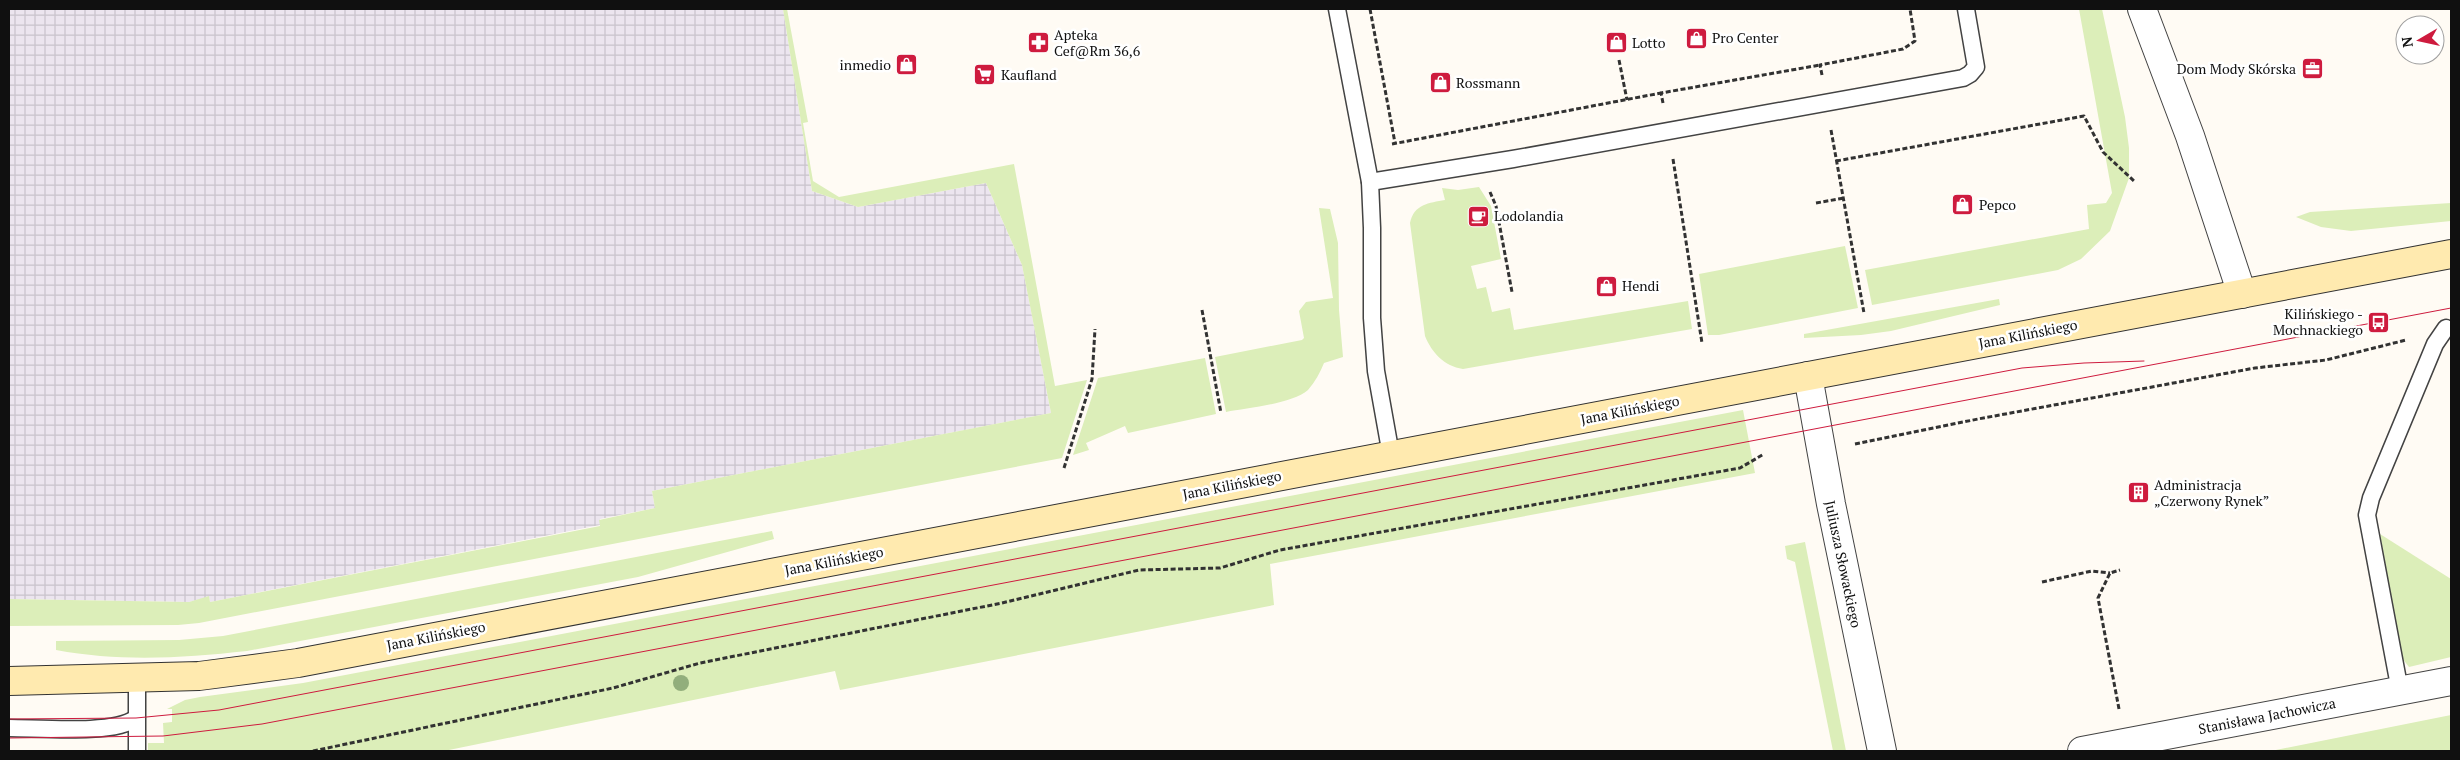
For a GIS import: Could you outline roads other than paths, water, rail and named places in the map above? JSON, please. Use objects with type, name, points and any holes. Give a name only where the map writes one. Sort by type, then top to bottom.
[{"type":"street","points":[[2142,9],[2190,136],[2242,294]]},
{"type":"street","name":"Jana Kilińskiego","points":[[9,681],[206,676],[298,663],[2451,254]]},
{"type":"street","name":"Juliusza Słowackiego","points":[[1808,376],[1882,751]]},
{"type":"street","name":"Stanisława Jachowicza","points":[[2082,751],[2146,744],[2451,681]]},
{"type":"lane","points":[[1338,9],[1370,182],[1372,318],[1376,371],[1391,455]]},
{"type":"lane","points":[[1370,182],[1484,164],[1963,78],[1970,74],[1976,66],[1966,9]]},
{"type":"lane","points":[[2400,691],[2367,515],[2371,498],[2431,352],[2446,328]]},
{"type":"lane","points":[[137,751],[138,679]]},
{"type":"lane","points":[[9,728],[112,728],[130,724],[136,718]]},
{"type":"tram line","points":[[9,738],[163,736],[262,724],[2451,308]]},
{"type":"tram line","points":[[9,719],[136,718],[219,710],[2022,368],[2144,361]]},
{"type":"place","name":"Pro Center","points":[[1696,38]]},
{"type":"place","name":"Apteka Cef@Rm 36,6","points":[[1038,43]]},
{"type":"place","name":"Lotto","points":[[1616,43]]},
{"type":"place","name":"inmedio","points":[[907,65]]},
{"type":"place","name":"Dom Mody Skórska","points":[[2312,69]]},
{"type":"place","name":"Kaufland","points":[[985,75]]},
{"type":"place","name":"Rossmann","points":[[1440,83]]},
{"type":"place","name":"Pepco","points":[[1963,205]]},
{"type":"place","name":"Lodolandia","points":[[1478,216]]},
{"type":"place","name":"Hendi","points":[[1606,286]]},
{"type":"place","name":"Kilińskiego - Mochnackiego","points":[[2379,322]]},
{"type":"place","name":"Administracja „Czerwony Rynek”","points":[[2138,493]]}]
